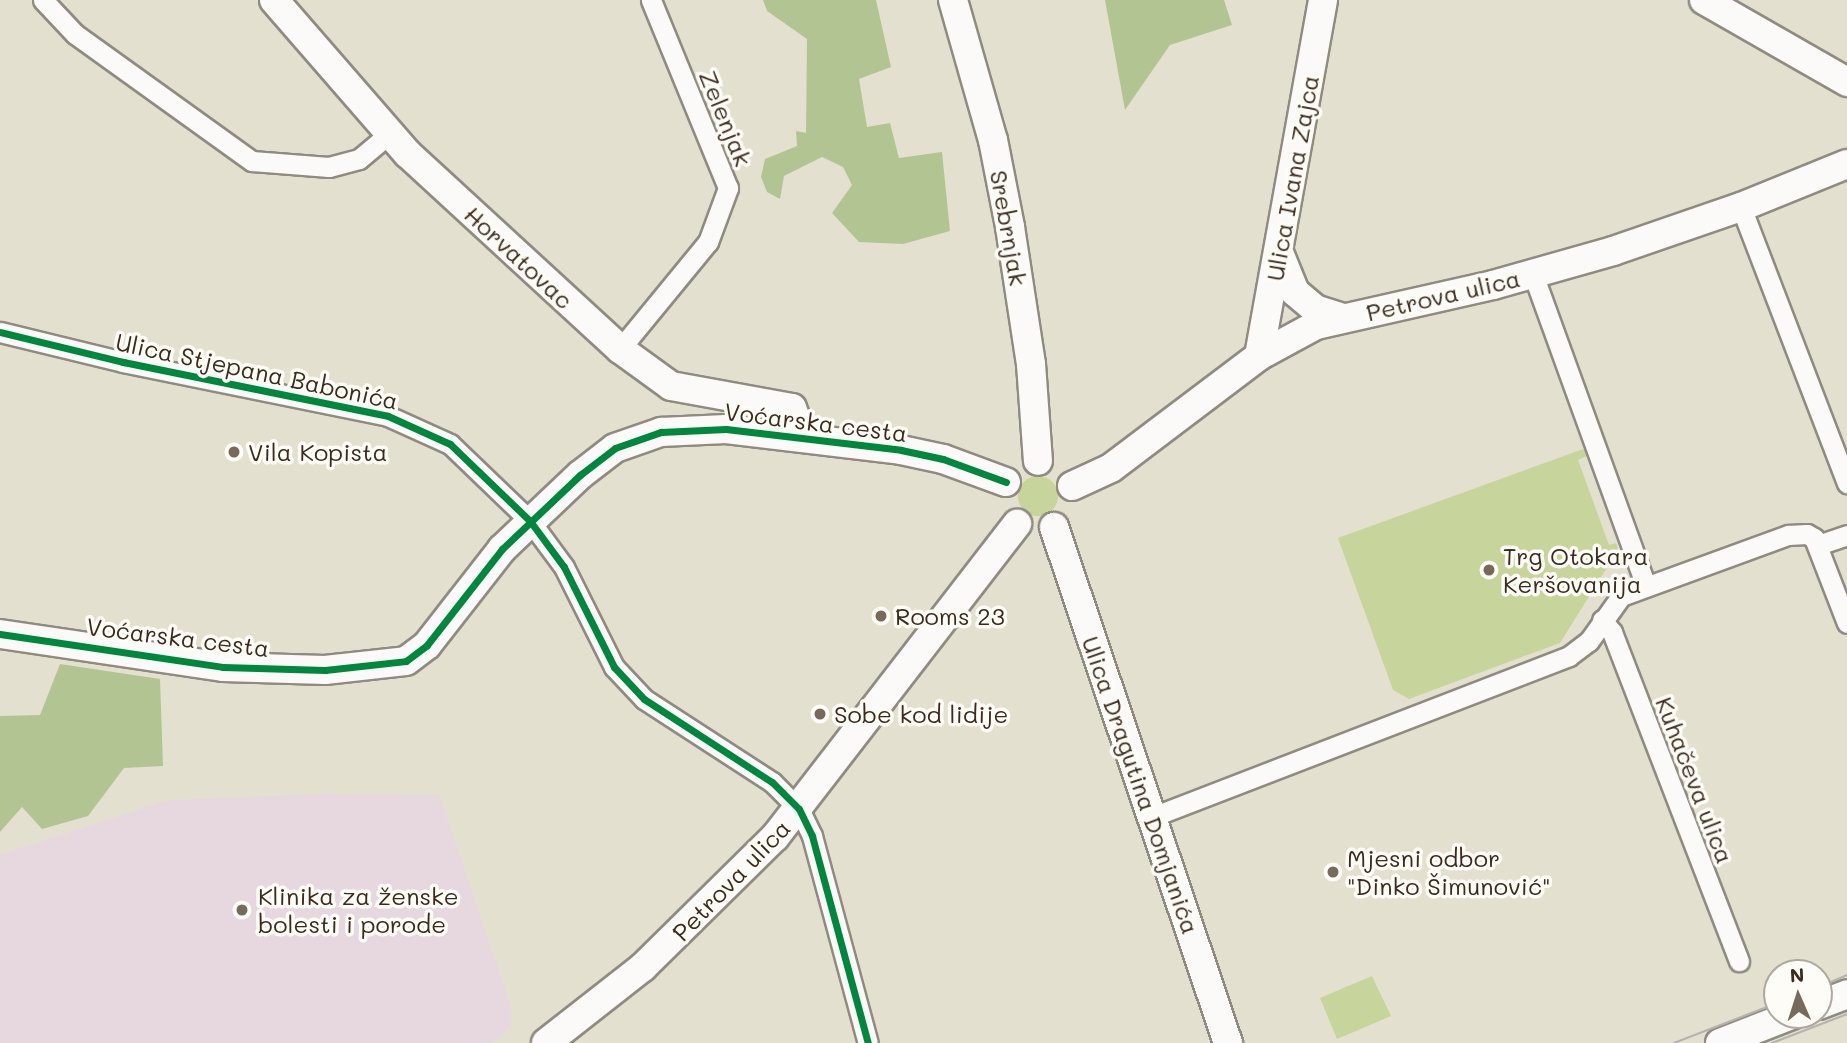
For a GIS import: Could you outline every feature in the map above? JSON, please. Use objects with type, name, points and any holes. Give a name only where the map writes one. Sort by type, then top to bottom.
[{"type":"main road","name":"Horvatovac","points":[[274,0],[388,134],[620,349],[671,387],[792,408],[803,437]]},
{"type":"main road","name":"Srebrnjak","points":[[953,0],[993,140],[1010,227],[1031,364],[1038,461]]},
{"type":"main road","name":"Ulica Ivana Zajca","points":[[1259,356],[1323,0]]},
{"type":"main road","points":[[1704,0],[1846,83]]},
{"type":"main road","name":"Petrova ulica","points":[[1072,486],[1093,479],[1175,423],[1259,356],[1306,329],[1342,318],[1533,274],[1741,207],[1845,163]]},
{"type":"main road","points":[[1279,248],[1282,269],[1295,292],[1315,309],[1342,318]]},
{"type":"main road","name":"Voćarska cesta","points":[[0,634],[223,667],[325,670],[406,661],[427,645],[530,521],[580,475],[632,440],[696,429],[803,437],[943,459],[1006,482]]},
{"type":"main road","points":[[1038,461],[1059,468],[1072,486],[1070,511],[1054,527],[1037,531],[1017,524],[1004,504],[1006,482],[1021,465],[1038,461]]},
{"type":"main road","name":"Petrova ulica","points":[[546,1043],[695,919],[799,809],[1017,524]]},
{"type":"main road","name":"Ulica Dragutina Domjanića","points":[[1054,527],[1228,1043]]},
{"type":"main road","points":[[1720,1043],[1763,1026]]},
{"type":"street","points":[[43,0],[75,34],[252,160],[329,167],[359,159],[388,134]]},
{"type":"street","name":"Zelenjak","points":[[620,349],[708,242],[728,188],[651,0]]},
{"type":"street","points":[[1741,207],[1847,483]]},
{"type":"street","points":[[1533,274],[1646,586]]},
{"type":"street","name":"Ulica Stjepana Babonića","points":[[0,332],[402,421],[450,444],[530,521],[564,567],[614,667],[644,699],[772,782],[799,809]]},
{"type":"street","points":[[1152,817],[1394,726],[1569,656],[1589,640],[1613,601],[1646,586],[1788,535],[1807,534],[1818,545],[1847,623]]},
{"type":"street","points":[[1818,545],[1847,535]]},
{"type":"street","name":"Kuhačeva ulica","points":[[1602,620],[1612,632],[1739,961]]},
{"type":"street","points":[[799,809],[812,836],[868,1043]]},
{"type":"shaded area","name":"Klinika za ženske bolesti i porode","points":[[313,794],[439,795],[511,1006],[511,1024],[503,1035],[492,1043],[0,1043],[0,855],[168,800]]},
{"type":"green space","points":[[763,0],[876,0],[891,67],[859,79],[867,127],[890,123],[899,158],[942,152],[950,231],[903,244],[859,242],[832,213],[852,185],[843,167],[822,157],[784,176],[780,199],[767,192],[761,177],[765,159],[797,146],[796,131],[806,133],[807,39],[767,11]]},
{"type":"green space","points":[[1105,0],[1224,0],[1232,25],[1170,45],[1125,110]]},
{"type":"green space","points":[[1583,449],[1591,454],[1578,460],[1609,545],[1616,543],[1618,550],[1560,643],[1409,699],[1393,690],[1338,538]]},
{"type":"green space","points":[[1038,476],[1052,482],[1058,496],[1052,510],[1038,516],[1024,510],[1018,496],[1024,482]]},
{"type":"green space","points":[[60,664],[160,679],[163,766],[124,768],[88,816],[42,829],[22,807],[0,832],[0,716],[40,715]]},
{"type":"green space","points":[[1372,976],[1391,1016],[1337,1039],[1320,998]]},
{"type":"tram line","points":[[1833,981],[1847,975]]},
{"type":"tram line","points":[[1674,1043],[1763,1008]]},
{"type":"tram line","points":[[1772,1043],[1847,1014]]},
{"type":"cycle path","points":[[0,332],[123,362],[388,416],[450,444],[530,521],[564,567],[614,667],[644,699],[772,782],[799,809],[812,836],[868,1043]]},
{"type":"cycle path","points":[[0,634],[223,667],[325,670],[406,661],[427,645],[502,549],[580,475],[615,448],[661,432],[726,429],[901,450],[943,459],[1006,482]]},
{"type":"place","name":"Vila Kopista","points":[[234,452]]},
{"type":"place","name":"Trg Otokara Keršovanija","points":[[1489,570]]},
{"type":"place","name":"Rooms 23","points":[[881,616]]},
{"type":"place","name":"Sobe kod lidije","points":[[820,714]]},
{"type":"place","name":"Mjesni odbor \"Dinko Šimunović\"","points":[[1333,872]]},
{"type":"place","name":"Klinika za ženske bolesti i porode","points":[[242,910]]}]
